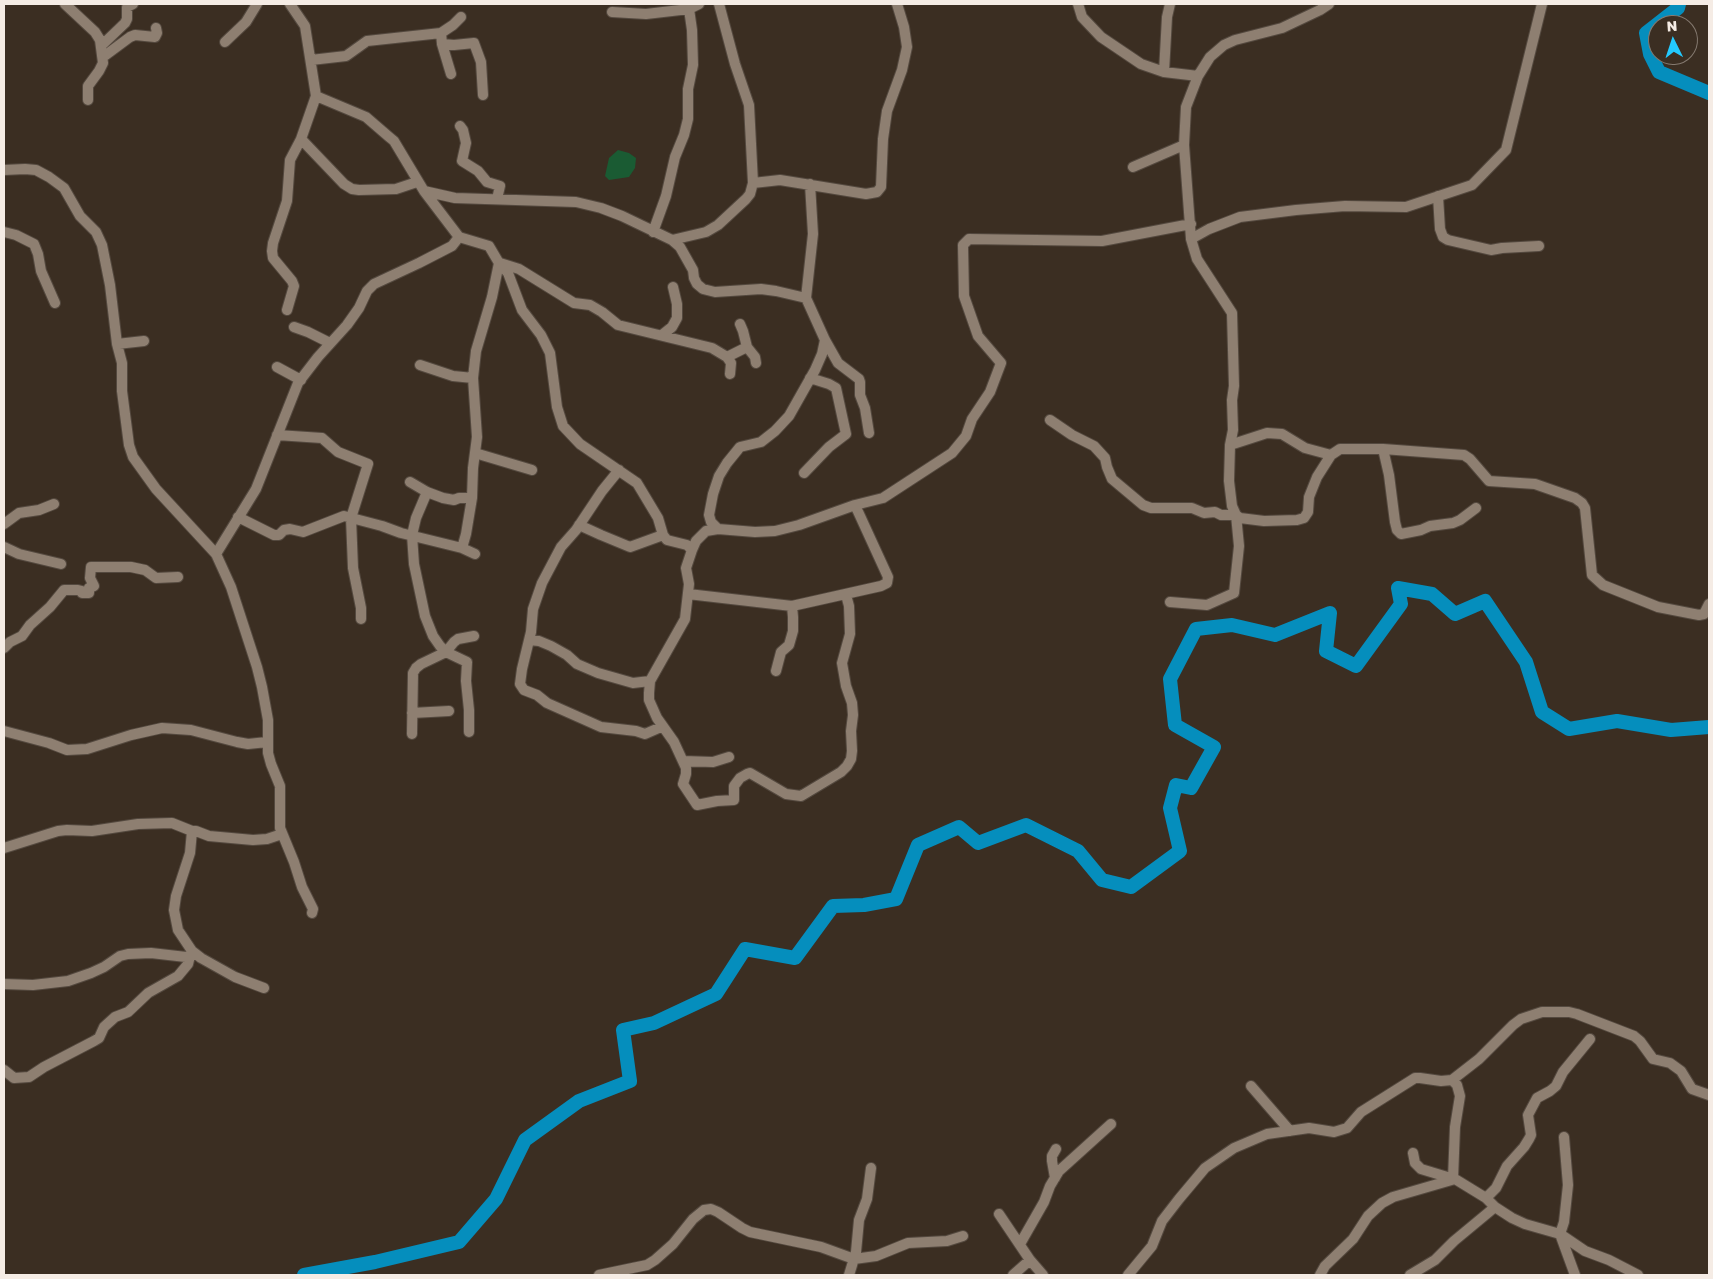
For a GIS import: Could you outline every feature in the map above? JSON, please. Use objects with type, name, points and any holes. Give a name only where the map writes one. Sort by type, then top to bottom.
[{"type":"street","points":[[65,4],[95,32],[100,40],[103,57],[100,71],[88,86],[88,100]]},
{"type":"street","points":[[101,46],[125,24],[127,8],[133,4]]},
{"type":"street","points":[[225,42],[246,22],[257,4]]},
{"type":"street","points":[[287,310],[294,286],[273,258],[272,243],[287,201],[290,160],[301,139],[316,96],[305,26],[290,4]]},
{"type":"street","points":[[611,9],[646,14],[689,9],[700,4]]},
{"type":"street","points":[[672,240],[706,232],[718,225],[746,199],[750,194],[753,183],[749,105],[735,64],[719,4]]},
{"type":"street","points":[[753,183],[780,180],[866,194],[877,192],[881,187],[882,139],[887,111],[900,76],[907,47],[904,27],[897,4]]},
{"type":"street","points":[[1078,4],[1082,16],[1101,37],[1141,64],[1164,72],[1198,76]]},
{"type":"street","points":[[1164,72],[1167,17],[1170,4]]},
{"type":"street","points":[[1170,602],[1207,605],[1234,593],[1239,546],[1236,515],[1232,506],[1229,481],[1234,386],[1232,313],[1196,259],[1191,239],[1184,145],[1186,107],[1198,76],[1210,58],[1224,45],[1282,28],[1329,4]]},
{"type":"street","points":[[1191,239],[1240,217],[1345,206],[1406,207],[1472,185],[1506,150],[1542,4]]},
{"type":"street","points":[[653,232],[666,196],[675,157],[688,119],[688,89],[693,65],[689,9]]},
{"type":"street","points":[[311,60],[346,56],[367,41],[441,33],[461,17]]},
{"type":"street","points":[[103,57],[135,35],[155,37],[157,34],[156,28]]},
{"type":"street","points":[[441,33],[442,44],[451,74]]},
{"type":"street","points":[[442,44],[474,43],[482,62],[483,96]]},
{"type":"street","points":[[316,96],[366,117],[378,127],[394,141],[417,182],[459,237],[489,246],[499,263],[508,273],[522,310],[541,335],[550,353],[557,407],[563,426],[580,444],[637,483],[658,518],[662,535],[667,540],[687,546],[692,550]]},
{"type":"street","points":[[460,126],[463,130],[466,144],[462,161],[478,171],[487,182],[500,186],[497,199]]},
{"type":"street","points":[[301,139],[344,184],[352,189],[396,189],[417,182]]},
{"type":"street","points":[[1133,167],[1184,145]]},
{"type":"street","points":[[4,170],[36,170],[64,188],[80,216],[96,232],[102,244],[109,277],[117,344],[122,363],[122,391],[129,445],[133,457],[156,489],[216,554],[231,587],[257,667],[268,720],[267,742],[270,764],[280,786],[280,828],[302,887],[313,909],[312,913]]},
{"type":"street","points":[[810,184],[813,234],[806,298],[825,340],[838,363],[859,378],[860,395],[869,433]]},
{"type":"street","points":[[424,191],[455,198],[576,202],[601,208],[672,240],[680,247],[693,270],[697,284],[703,289],[715,292],[762,289],[806,298]]},
{"type":"street","points":[[1438,196],[1440,229],[1443,237],[1448,240],[1491,250],[1539,246]]},
{"type":"street","points":[[846,595],[849,606],[850,634],[842,663],[846,686],[852,703],[853,715],[851,731],[852,751],[851,759],[847,766],[841,772],[801,796],[786,794],[750,773],[740,778],[734,786],[734,800],[697,805],[683,784],[686,768],[683,761],[674,742],[661,726],[649,700],[650,681],[685,619],[688,594],[686,568],[696,542],[706,531],[718,529],[755,532],[782,530],[855,505],[883,498],[946,458],[966,436],[972,419],[993,386],[1001,363],[978,336],[964,296],[963,245],[969,239],[1102,241],[1191,224]]},
{"type":"street","points":[[4,232],[34,244],[41,272],[56,303]]},
{"type":"street","points":[[216,554],[256,489],[292,394],[330,343],[348,325],[360,308],[367,291],[374,284],[452,246],[459,237]]},
{"type":"street","points":[[499,263],[519,269],[574,304],[590,305],[618,325],[712,348],[727,357],[731,363],[730,374]]},
{"type":"street","points":[[462,548],[472,498],[477,437],[473,378],[479,339],[489,310],[499,263]]},
{"type":"street","points":[[662,335],[672,327],[677,318],[674,287]]},
{"type":"street","points":[[740,324],[747,347],[755,357],[756,363]]},
{"type":"street","points":[[294,327],[330,343]]},
{"type":"street","points":[[718,529],[711,522],[709,515],[713,494],[727,462],[740,447],[761,442],[789,416],[822,354],[825,340]]},
{"type":"street","points":[[117,344],[144,341]]},
{"type":"street","points":[[727,357],[747,347]]},
{"type":"street","points":[[420,365],[453,376],[473,378]]},
{"type":"street","points":[[277,367],[301,380]]},
{"type":"street","points":[[804,473],[829,447],[846,434],[836,388],[810,378]]},
{"type":"street","points":[[1050,420],[1072,435],[1094,446],[1105,458],[1112,480],[1143,505],[1151,508],[1192,508],[1204,513],[1215,512],[1221,515],[1236,515],[1240,518],[1264,521],[1304,518],[1308,512],[1309,497],[1317,477],[1332,455],[1340,450],[1383,449],[1464,455],[1470,459],[1489,481],[1535,484],[1575,498],[1585,508],[1592,575],[1603,585],[1623,594],[1668,609],[1702,616],[1709,604]]},
{"type":"street","points":[[1230,445],[1267,433],[1275,433],[1290,437],[1305,448],[1332,455]]},
{"type":"street","points":[[277,435],[322,438],[338,452],[368,464],[352,518],[353,568],[361,608],[361,618]]},
{"type":"street","points":[[1383,449],[1389,475],[1395,522],[1397,530],[1401,534],[1430,526],[1453,523],[1476,508]]},
{"type":"street","points":[[475,453],[532,470]]},
{"type":"street","points":[[619,470],[558,552],[542,583],[533,609],[533,625],[520,684],[524,690],[537,695],[549,704],[601,727],[636,731],[645,734],[661,726]]},
{"type":"street","points":[[410,482],[427,492],[443,498],[454,500],[472,498]]},
{"type":"street","points":[[427,492],[416,518],[412,535],[414,564],[425,616],[433,636],[446,652],[467,662],[466,681],[469,732]]},
{"type":"street","points":[[4,524],[19,513],[39,510],[54,504]]},
{"type":"street","points":[[688,594],[792,606],[846,595],[887,583],[888,577],[855,505]]},
{"type":"street","points":[[238,517],[274,535],[279,535],[284,530],[290,529],[303,532],[341,517],[352,518],[401,533],[462,548],[475,554]]},
{"type":"street","points":[[579,524],[630,547],[662,535]]},
{"type":"street","points":[[4,547],[19,554],[61,564]]},
{"type":"street","points":[[4,648],[10,642],[22,636],[30,625],[50,608],[64,590],[78,590],[82,591],[82,594],[89,593],[89,588],[94,586],[90,578],[90,567],[134,568],[145,570],[156,578],[178,577]]},
{"type":"street","points":[[776,670],[781,652],[789,645],[793,631],[794,617],[792,606]]},
{"type":"street","points":[[412,734],[413,674],[416,668],[446,652],[458,639],[474,636]]},
{"type":"street","points":[[529,640],[539,641],[551,646],[568,655],[577,664],[598,673],[633,683],[650,681]]},
{"type":"street","points":[[412,713],[449,711]]},
{"type":"street","points":[[4,731],[68,750],[87,749],[131,735],[162,728],[191,730],[248,744],[267,742]]},
{"type":"street","points":[[683,761],[712,762],[729,757]]},
{"type":"street","points":[[4,848],[68,830],[92,831],[138,824],[172,823],[192,832],[196,831],[209,836],[253,840],[267,839],[282,834]]},
{"type":"street","points":[[192,832],[190,853],[176,896],[174,910],[178,930],[192,955]]},
{"type":"street","points":[[4,984],[33,985],[68,981],[104,967],[120,956],[151,953],[192,955],[236,977],[264,988]]},
{"type":"street","points":[[4,1070],[14,1078],[29,1077],[99,1038],[104,1027],[115,1017],[128,1012],[148,993],[178,976],[188,964],[192,955]]},
{"type":"street","points":[[1128,1275],[1152,1246],[1162,1221],[1205,1168],[1234,1148],[1267,1134],[1310,1128],[1334,1132],[1346,1128],[1361,1112],[1415,1078],[1441,1081],[1452,1080],[1479,1059],[1521,1019],[1542,1012],[1569,1012],[1634,1036],[1653,1059],[1670,1063],[1681,1071],[1692,1088],[1709,1095]]},
{"type":"street","points":[[1486,1198],[1496,1188],[1511,1161],[1529,1139],[1531,1135],[1528,1115],[1537,1098],[1556,1086],[1563,1072],[1590,1040]]},
{"type":"street","points":[[1452,1080],[1457,1085],[1460,1096],[1455,1127],[1454,1179]]},
{"type":"street","points":[[1251,1086],[1290,1131]]},
{"type":"street","points":[[1020,1244],[1059,1171],[1111,1124]]},
{"type":"street","points":[[1564,1137],[1568,1185],[1564,1222],[1560,1234],[1575,1275]]},
{"type":"street","points":[[1055,1178],[1052,1156],[1056,1149]]},
{"type":"street","points":[[1414,1153],[1415,1163],[1420,1169],[1454,1179],[1486,1198],[1495,1207],[1512,1218],[1525,1224],[1560,1234],[1585,1251],[1609,1260],[1638,1275]]},
{"type":"street","points":[[849,1275],[854,1259],[859,1220],[867,1199],[871,1168]]},
{"type":"street","points":[[1320,1275],[1325,1266],[1353,1239],[1368,1216],[1382,1204],[1393,1197],[1454,1179]]},
{"type":"street","points":[[1410,1275],[1435,1260],[1495,1207]]},
{"type":"street","points":[[599,1275],[647,1265],[673,1244],[693,1218],[704,1210],[711,1209],[750,1232],[820,1247],[854,1259],[876,1256],[908,1243],[947,1241],[963,1236]]},
{"type":"street","points":[[999,1214],[1042,1275]]},
{"type":"street","points":[[1013,1275],[1030,1260]]},
{"type":"green space","points":[[618,150],[629,153],[636,158],[635,168],[629,177],[609,180],[605,176],[609,158]]},
{"type":"waterway","points":[[1679,4],[1678,8],[1646,33],[1650,54],[1659,72],[1709,93]]},
{"type":"waterway","points":[[304,1275],[375,1262],[459,1242],[496,1199],[525,1140],[579,1101],[630,1081],[623,1030],[654,1023],[716,994],[745,949],[795,958],[833,906],[864,905],[896,899],[918,845],[959,827],[978,843],[1026,825],[1078,851],[1102,880],[1131,887],[1180,851],[1170,808],[1176,785],[1191,788],[1214,747],[1175,725],[1170,679],[1196,629],[1232,625],[1275,635],[1330,613],[1326,651],[1356,666],[1401,604],[1398,588],[1432,594],[1455,614],[1485,601],[1526,662],[1542,712],[1569,729],[1617,721],[1671,730],[1709,727]]}]
